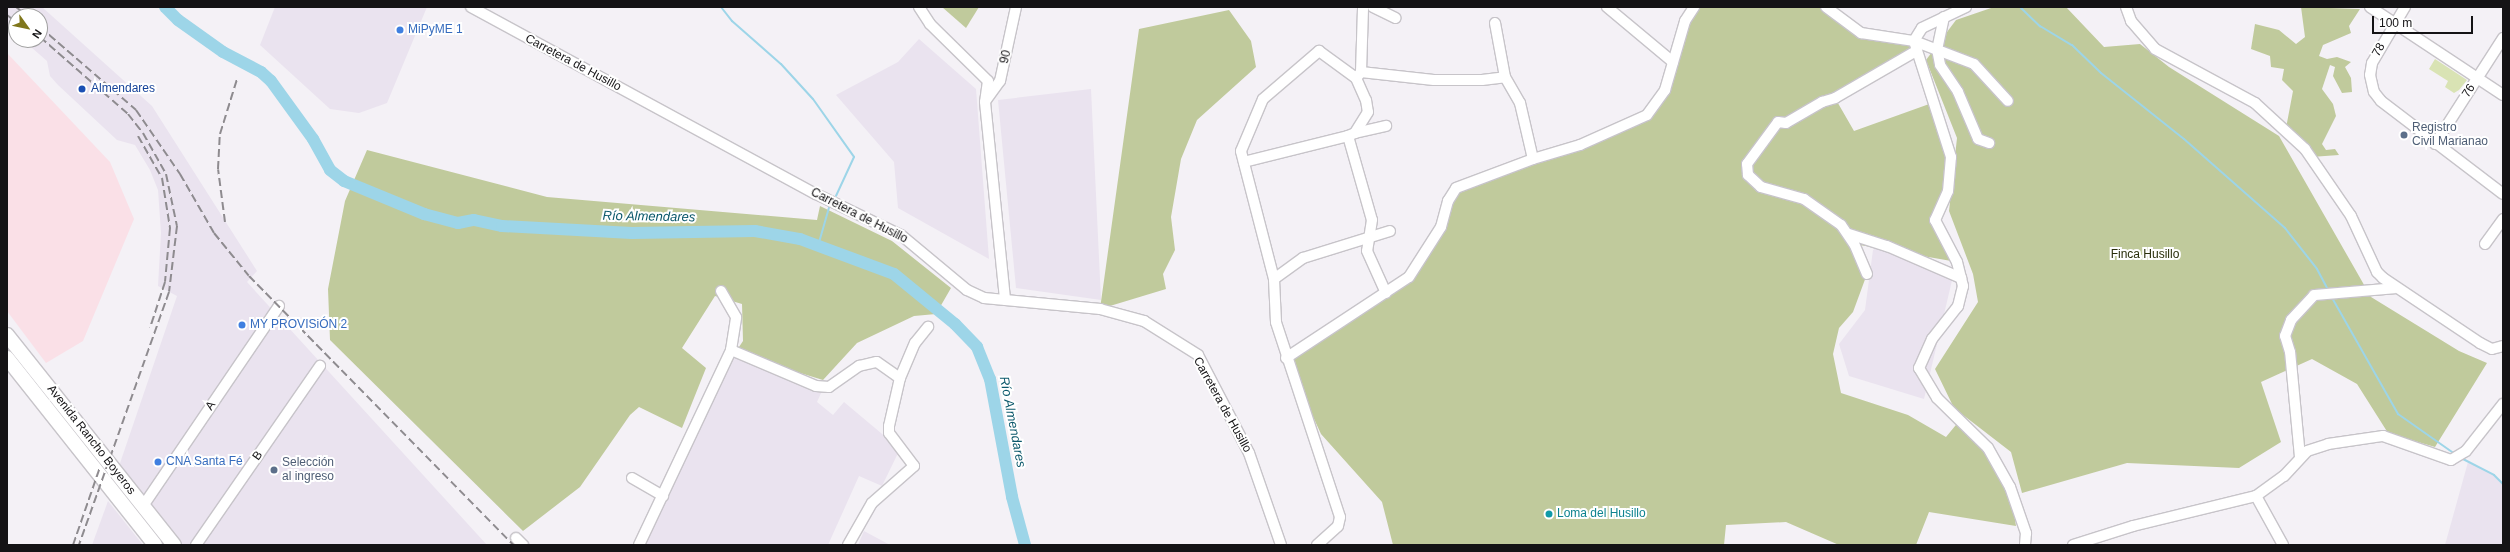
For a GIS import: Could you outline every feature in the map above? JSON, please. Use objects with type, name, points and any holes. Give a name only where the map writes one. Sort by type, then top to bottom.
[{"type":"highway","name":"Avenida Rancho Boyeros","points":[[7,335],[174,545]]},
{"type":"highway","name":"Avenida Rancho Boyeros","points":[[7,358],[154,545]]},
{"type":"street","name":"Carretera de Husillo","points":[[471,7],[816,194],[901,235],[967,290],[984,298],[1100,309],[1144,321],[1198,355],[1249,453],[1281,545]]},
{"type":"street","points":[[919,7],[930,24],[988,82],[985,102],[1005,300]]},
{"type":"street","name":"90","points":[[985,102],[1000,81],[1016,7]]},
{"type":"street","points":[[1351,135],[1368,112],[1358,75],[1363,7]]},
{"type":"street","points":[[1373,7],[1396,18]]},
{"type":"street","points":[[1607,7],[1673,62]]},
{"type":"street","points":[[1286,358],[1409,277],[1419,265],[1441,227],[1448,202],[1456,188],[1532,159],[1580,145],[1647,115],[1664,90],[1685,21],[1694,7]]},
{"type":"street","points":[[1826,7],[1850,28],[1861,33],[1914,40],[1974,64],[2008,100]]},
{"type":"street","points":[[1966,7],[1922,28],[1914,40],[1916,51],[1950,157],[1948,191],[1935,220],[1957,262],[1963,286],[1958,306],[1932,339],[1919,368],[1937,398],[1988,448],[2010,487],[2026,533],[2024,545]]},
{"type":"street","points":[[2126,7],[2132,21],[2156,49],[2255,103],[2305,149],[2351,216],[2377,272],[2395,288],[2480,343],[2492,349],[2503,346]]},
{"type":"street","points":[[2370,7],[2396,22],[2503,95]]},
{"type":"street","name":"78","points":[[2405,7],[2376,55],[2370,75],[2371,86],[2380,101],[2435,144]]},
{"type":"street","points":[[1944,17],[1937,49],[1940,65],[1958,92],[1978,139],[1989,143]]},
{"type":"street","points":[[1495,23],[1505,77],[1520,103],[1532,159]]},
{"type":"street","name":"76","points":[[2435,144],[2503,38]]},
{"type":"street","points":[[1317,545],[1338,526],[1340,516],[1286,358],[1276,322],[1274,279],[1241,151],[1263,99],[1319,51],[1358,75],[1434,80],[1482,80],[1505,77]]},
{"type":"street","points":[[1868,274],[1849,234],[1841,225],[1804,199],[1761,187],[1748,175],[1747,164],[1778,122],[1786,122],[1822,102],[1835,98],[1916,51]]},
{"type":"street","points":[[1244,162],[1386,126]]},
{"type":"street","points":[[1351,135],[1372,220],[1367,238],[1367,251],[1386,293]]},
{"type":"street","points":[[2435,144],[2503,194]]},
{"type":"street","points":[[2485,244],[2503,219]]},
{"type":"street","points":[[1274,279],[1303,258],[1390,231]]},
{"type":"street","points":[[1849,234],[1887,246],[1961,278]]},
{"type":"street","points":[[2300,457],[2290,352],[2285,336],[2291,320],[2314,295],[2329,292],[2343,294],[2382,287],[2395,288]]},
{"type":"street","points":[[639,545],[731,350],[736,316],[720,291]]},
{"type":"street","name":"A","points":[[143,506],[280,306]]},
{"type":"street","points":[[848,545],[872,502],[914,466],[889,433],[900,378],[915,343],[928,327]]},
{"type":"street","points":[[731,350],[816,386],[829,387],[859,366],[877,362],[900,378]]},
{"type":"street","name":"B","points":[[196,545],[320,366]]},
{"type":"street","points":[[2073,545],[2133,526],[2256,496],[2284,476],[2300,457],[2328,444],[2383,436],[2451,460],[2458,456],[2503,404]]},
{"type":"street","points":[[632,478],[663,496]]},
{"type":"street","points":[[2256,496],[2283,545]]},
{"type":"shaded area","points":[[7,7],[43,8],[8,8],[8,26]]},
{"type":"shaded area","points":[[275,7],[427,7],[387,103],[359,113],[330,109],[260,45]]},
{"type":"shaded area","points":[[48,12],[152,106],[257,271],[247,282],[487,545],[179,545],[118,469],[177,296],[158,286],[161,233],[158,190],[150,170],[135,145],[117,140],[58,85],[50,76],[47,61],[32,48],[48,48]]},
{"type":"shaded area","points":[[919,39],[976,89],[989,259],[898,208],[894,162],[836,95],[898,62]]},
{"type":"shaded area","points":[[7,53],[110,162],[134,219],[83,341],[46,363],[7,311]]},
{"type":"shaded area","points":[[1091,89],[1101,300],[1016,288],[998,100]]},
{"type":"shaded area","points":[[1884,243],[1954,272],[1924,399],[1849,376],[1839,344],[1865,310],[1873,250]]},
{"type":"shaded area","points":[[732,354],[822,391],[817,402],[833,415],[844,402],[900,449],[882,486],[859,476],[828,545],[644,545]]},
{"type":"shaded area","points":[[2468,462],[2494,475],[2503,484],[2503,545],[2445,545]]},
{"type":"shaded area","points":[[108,501],[143,545],[92,545]]},
{"type":"shaded area","points":[[864,531],[890,545],[858,545]]},
{"type":"green space","points":[[942,7],[979,7],[966,28]]},
{"type":"green space","points":[[1694,7],[1826,7],[1850,28],[1914,41],[1916,51],[1835,98],[1854,131],[1932,103],[1947,144],[1948,191],[1935,220],[1957,262],[1854,244],[1867,274],[1853,312],[1839,328],[1833,354],[1841,393],[1908,415],[1946,437],[1960,420],[1988,448],[2010,487],[2016,526],[1929,512],[1916,545],[1839,545],[1786,522],[1726,525],[1724,545],[1393,545],[1382,502],[1321,434],[1286,358],[1409,277],[1456,188],[1647,115],[1665,90]]},
{"type":"green space","name":"Finca Husillo","points":[[1994,7],[2066,7],[2104,47],[2140,44],[2169,67],[2279,136],[2371,297],[2459,351],[2487,363],[2435,447],[2388,433],[2357,384],[2312,359],[2261,382],[2281,442],[2239,468],[2127,463],[2022,493],[2011,452],[1954,408],[1935,369],[1978,302],[1973,274],[1949,211],[1957,138],[1926,60],[1956,20]]},
{"type":"green space","points":[[2301,7],[2360,9],[2349,26],[2351,33],[2323,45],[2319,56],[2327,59],[2337,57],[2351,62],[2345,67],[2351,78],[2352,92],[2342,93],[2333,76],[2335,67],[2330,65],[2322,89],[2333,104],[2336,116],[2322,144],[2326,150],[2335,149],[2339,155],[2311,157],[2306,142],[2286,128],[2293,91],[2282,80],[2284,69],[2271,67],[2270,56],[2251,49],[2255,24],[2279,30],[2296,44],[2305,37]]},
{"type":"green space","points":[[1229,10],[1251,41],[1256,67],[1197,120],[1181,159],[1171,217],[1175,250],[1163,274],[1166,289],[1100,309],[1139,29]]},
{"type":"green space","points":[[2435,59],[2467,80],[2459,90],[2454,93],[2445,87],[2448,81],[2429,69]]},
{"type":"green space","points":[[367,150],[547,197],[817,220],[820,206],[892,241],[951,288],[936,314],[914,316],[857,343],[823,380],[735,353],[743,341],[742,304],[715,296],[682,348],[706,368],[682,428],[639,407],[630,415],[580,487],[523,531],[330,340],[328,289],[345,201]]},
{"type":"waterway","name":"Río Almendares","points":[[165,7],[178,20],[223,52],[261,72],[271,81],[313,139],[330,170],[344,181],[424,214],[458,223],[474,220],[502,226],[632,233],[755,231],[800,239],[894,274],[955,324],[977,347],[990,379],[1012,497],[1025,545]]},
{"type":"waterway","points":[[721,7],[732,21],[781,64],[813,99],[854,157],[836,196]]},
{"type":"waterway","points":[[2020,7],[2040,26],[2072,45],[2101,73],[2184,139],[2285,228],[2317,269],[2328,290]]},
{"type":"waterway","points":[[818,246],[829,208]]},
{"type":"waterway","points":[[2331,296],[2398,414],[2455,454]]},
{"type":"waterway","points":[[2461,458],[2494,475],[2503,484]]},
{"type":"railway","points":[[48,34],[136,110],[180,174],[214,233],[249,276],[513,545]]},
{"type":"railway","points":[[48,44],[128,114],[143,133],[166,174],[177,226],[169,292],[79,545]]},
{"type":"railway","points":[[225,222],[218,169],[220,134],[237,79]]},
{"type":"railway","points":[[138,136],[162,178],[170,228],[165,282],[150,328]]},
{"type":"railway","points":[[73,545],[100,467]]},
{"type":"place","name":"MiPyME 1","points":[[400,30]]},
{"type":"place","name":"Almendares","points":[[82,89]]},
{"type":"place","name":"Registro Civil Marianao","points":[[2404,135]]},
{"type":"place","name":"MY PROVISiÓN 2","points":[[242,325]]},
{"type":"place","name":"CNA Santa Fé","points":[[158,462]]},
{"type":"place","name":"Selección al ingreso","points":[[274,470]]},
{"type":"place","name":"Loma del Husillo","points":[[1549,514]]}]
